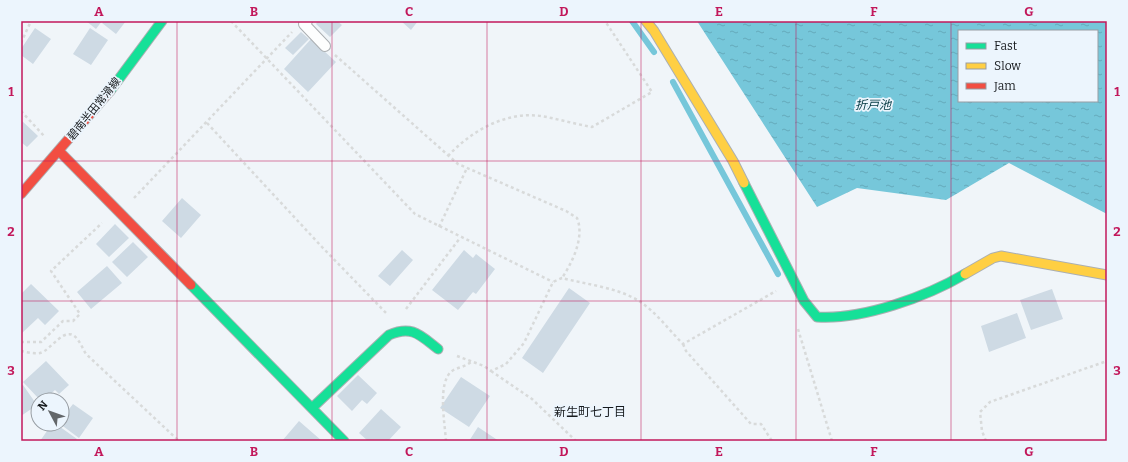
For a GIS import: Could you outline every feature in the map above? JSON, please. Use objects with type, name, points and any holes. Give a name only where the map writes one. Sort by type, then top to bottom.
[{"type":"street","name":"碧南半田常滑線","points":[[21,194],[60,152],[145,47],[162,21]]},
{"type":"street","points":[[646,21],[654,31],[733,162],[804,301],[817,317],[835,318],[931,292],[993,258],[1001,256],[1107,275]]},
{"type":"street","points":[[60,152],[344,441]]},
{"type":"street","points":[[312,408],[397,327],[414,331],[438,349]]},
{"type":"lane","points":[[306,23],[325,46]]},
{"type":"path","points":[[21,43],[31,21]]},
{"type":"path","points":[[231,21],[414,214],[460,238],[553,282]]},
{"type":"path","points":[[448,156],[462,142],[480,130],[518,116],[539,116],[592,127],[652,92],[605,21]]},
{"type":"path","points":[[21,342],[41,342],[64,321],[73,321],[80,314],[51,271],[118,211],[207,123],[297,27],[306,23]]},
{"type":"path","points":[[325,46],[458,164],[566,211],[577,218],[580,232],[570,266],[562,278],[553,282],[524,343],[506,364],[491,372]]},
{"type":"path","points":[[21,111],[60,152]]},
{"type":"path","points":[[207,123],[397,327],[460,238]]},
{"type":"path","points":[[439,227],[466,168]]},
{"type":"path","points":[[562,278],[625,294],[639,301],[653,312],[683,344],[686,351],[751,424],[761,424],[772,441]]},
{"type":"path","points":[[683,344],[779,290]]},
{"type":"path","points":[[796,324],[832,441]]},
{"type":"path","points":[[21,351],[39,354],[46,350],[61,336],[68,334],[75,336],[86,354],[179,441]]},
{"type":"path","points":[[438,349],[484,366],[532,399],[576,441]]},
{"type":"path","points":[[986,441],[982,431],[980,412],[990,402],[1107,361]]},
{"type":"path","points":[[446,441],[443,389],[446,378],[452,371],[472,362]]},
{"type":"water","name":"折戸池","points":[[697,21],[1107,21],[1107,214],[1009,163],[946,200],[857,188],[817,207]]},
{"type":"building","points":[[86,21],[102,21],[96,29]]},
{"type":"building","points":[[104,21],[126,21],[116,34],[102,23]]},
{"type":"building","points":[[318,21],[337,21],[342,25],[330,37],[316,24]]},
{"type":"building","points":[[401,21],[418,21],[411,30]]},
{"type":"building","points":[[35,28],[51,39],[33,64],[21,55],[21,49]]},
{"type":"building","points":[[90,28],[108,40],[91,65],[73,54]]},
{"type":"building","points":[[301,32],[309,39],[293,55],[285,48]]},
{"type":"building","points":[[311,39],[336,62],[308,92],[284,69]]},
{"type":"building","points":[[21,120],[38,136],[27,147],[21,142]]},
{"type":"building","points":[[182,198],[201,215],[181,238],[162,221]]},
{"type":"building","points":[[115,224],[129,238],[109,257],[96,244]]},
{"type":"building","points":[[133,242],[148,257],[127,277],[112,262]]},
{"type":"building","points":[[402,250],[413,260],[390,286],[378,276]]},
{"type":"building","points":[[464,250],[473,258],[476,254],[495,269],[476,294],[473,292],[458,310],[432,290]]},
{"type":"building","points":[[107,266],[122,283],[91,309],[77,292]]},
{"type":"building","points":[[31,284],[59,311],[45,325],[38,318],[21,334],[21,294]]},
{"type":"building","points":[[569,288],[590,303],[543,373],[522,358]]},
{"type":"building","points":[[1052,289],[1063,319],[1031,330],[1020,300]]},
{"type":"building","points":[[1017,313],[1026,338],[989,352],[981,326]]},
{"type":"building","points":[[46,361],[69,385],[61,392],[57,392],[55,390],[53,392],[32,392],[23,382]]},
{"type":"building","points":[[358,375],[377,393],[367,404],[362,400],[352,411],[337,396]]},
{"type":"building","points":[[461,377],[490,396],[469,427],[440,408]]},
{"type":"building","points":[[23,385],[30,395],[30,410],[21,416],[21,386]]},
{"type":"building","points":[[73,404],[93,418],[79,438],[70,431],[70,408]]},
{"type":"building","points":[[381,409],[401,427],[388,441],[368,441],[359,433]]},
{"type":"building","points":[[299,421],[322,441],[282,441]]},
{"type":"building","points":[[478,427],[499,441],[469,441]]},
{"type":"building","points":[[46,432],[67,432],[77,439],[75,441],[40,441]]},
{"type":"waterway","points":[[632,21],[654,52]]},
{"type":"waterway","points":[[673,82],[778,274]]},
{"type":"traffic: fast","points":[[110,91],[162,21]]},
{"type":"traffic: fast","points":[[744,183],[804,301],[817,317],[854,315],[873,311],[913,299],[965,274]]},
{"type":"traffic: fast","points":[[191,285],[344,441]]},
{"type":"traffic: fast","points":[[312,408],[389,335],[397,332],[410,331],[421,336],[438,349]]},
{"type":"traffic: slow","points":[[646,21],[654,31],[733,161],[744,183]]},
{"type":"traffic: slow","points":[[965,274],[993,258],[1001,256],[1107,275]]},
{"type":"traffic: jam","points":[[21,194],[110,91]]},
{"type":"traffic: jam","points":[[60,152],[191,285]]},
{"type":"district","name":"新生町七丁目","points":[[590,412]]}]
